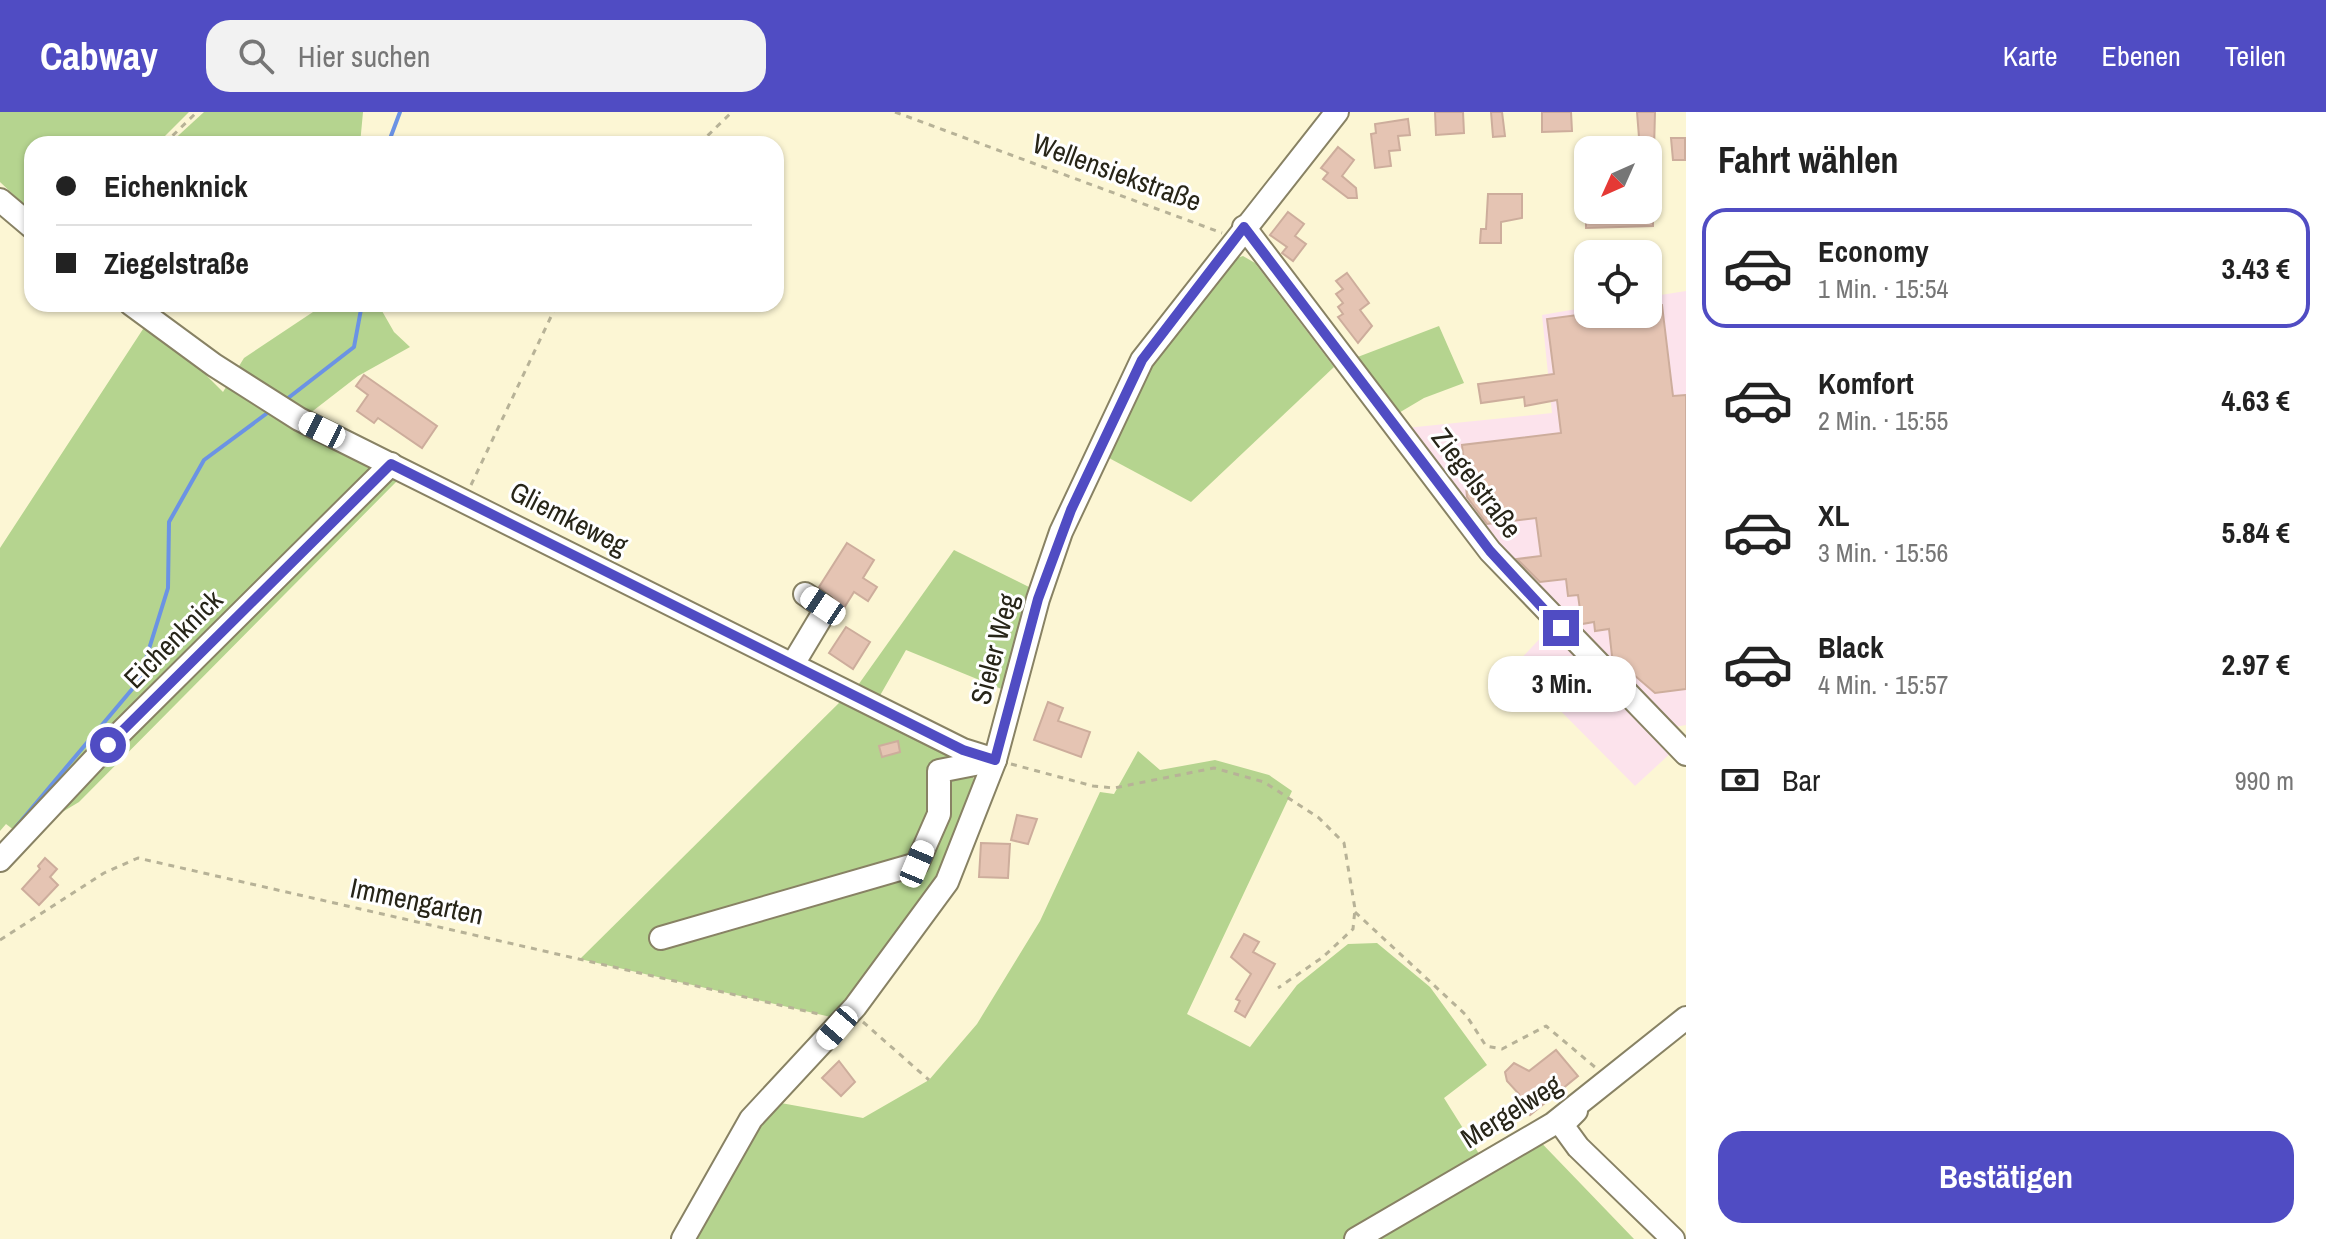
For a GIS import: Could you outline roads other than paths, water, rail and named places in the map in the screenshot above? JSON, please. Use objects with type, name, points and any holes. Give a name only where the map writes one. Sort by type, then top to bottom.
[{"type":"street","name":"Sieler Weg","points":[[683,1239],[751,1119],[848,1016],[947,882],[995,760],[1038,599],[1061,532],[1142,360],[1337,112]]},
{"type":"street","points":[[0,200],[24,220]]},
{"type":"street","name":"Ziegelstraße","points":[[1239,234],[1490,551],[1686,754]]},
{"type":"street","name":"Gliemkeweg","points":[[142,312],[214,365],[299,419],[465,499],[963,750],[995,760]]},
{"type":"street","name":"Eichenknick","points":[[0,860],[108,745],[391,464]]},
{"type":"street","points":[[793,664],[823,614],[823,606],[805,594]]},
{"type":"street","points":[[661,938],[917,864],[939,814],[939,771],[995,760]]},
{"type":"street","name":"Mergelweg","points":[[1356,1239],[1553,1124],[1686,1018]]},
{"type":"street","points":[[1587,1098],[1562,1125],[1578,1147],[1673,1239]]},
{"type":"waterway","points":[[391,136],[400,112]]},
{"type":"waterway","points":[[283,402],[354,347],[361,312]]},
{"type":"waterway","points":[[16,827],[139,681],[168,588],[169,522],[204,460],[270,411]]}]
